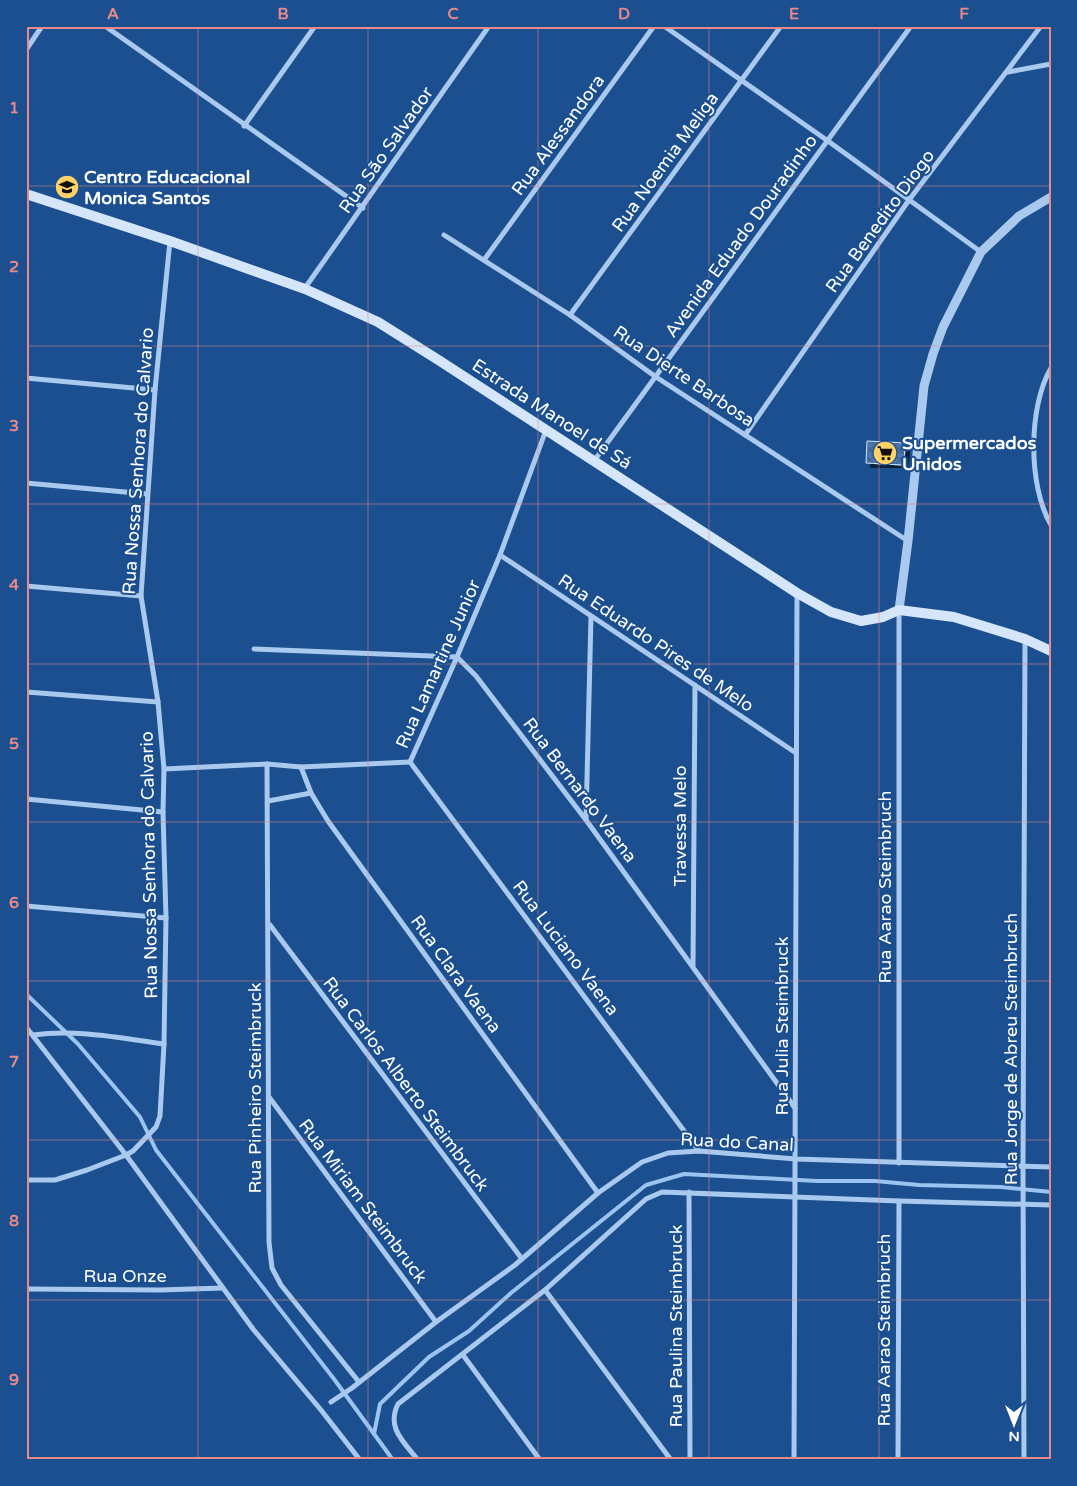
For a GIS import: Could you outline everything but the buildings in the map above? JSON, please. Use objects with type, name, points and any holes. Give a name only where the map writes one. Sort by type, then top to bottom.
[{"type":"main road","name":"Estrada Manoel de Sá","points":[[26,194],[170,241],[305,289],[378,322],[797,593],[831,612],[861,621],[883,617],[899,610],[954,618],[1025,639],[1051,651]]},
{"type":"street","points":[[26,50],[42,26]]},
{"type":"street","points":[[104,26],[362,208]]},
{"type":"street","points":[[244,126],[315,26]]},
{"type":"street","name":"Rua São Salvador","points":[[305,289],[489,26]]},
{"type":"street","name":"Rua Alessandora","points":[[484,260],[654,26]]},
{"type":"street","points":[[664,26],[828,141],[981,252]]},
{"type":"street","name":"Rua Noemia Meliga","points":[[570,315],[782,26]]},
{"type":"street","name":"Avenida Eduado Douradinho","points":[[594,462],[910,26]]},
{"type":"street","name":"Rua Benedito Diogo","points":[[745,435],[909,200],[1042,26]]},
{"type":"street","points":[[1008,72],[1051,64]]},
{"type":"street","points":[[899,610],[924,386],[943,327],[981,252],[1019,216],[1051,197]]},
{"type":"street","name":"Rua Dierte Barbosa","points":[[444,235],[570,315],[656,377],[908,541]]},
{"type":"street","name":"Rua Nossa Senhora do Calvario","points":[[26,1180],[55,1180],[126,1155],[133,1151],[156,1127],[160,1116],[164,1044],[166,918],[163,812],[164,769],[158,702],[141,596],[154,390],[170,241]]},
{"type":"street","points":[[1051,368],[1046,377],[1037,408],[1035,431],[1035,464],[1038,494],[1051,525]]},
{"type":"street","points":[[26,378],[154,390]]},
{"type":"street","name":"Rua Lamartine Junior","points":[[164,769],[267,764],[301,767],[410,762],[500,555],[546,430]]},
{"type":"street","points":[[26,483],[147,494]]},
{"type":"street","name":"Rua Eduardo Pires de Melo","points":[[500,555],[796,753]]},
{"type":"street","points":[[26,586],[141,596]]},
{"type":"street","name":"Rua Julia Steimbruck","points":[[794,1460],[797,593]]},
{"type":"street","name":"Rua Aarao Steimbruch","points":[[899,610],[899,1163]]},
{"type":"street","points":[[586,820],[591,616]]},
{"type":"street","name":"Rua Jorge de Abreu Steimbruch","points":[[1024,1460],[1025,639]]},
{"type":"street","points":[[254,649],[457,657]]},
{"type":"street","name":"Rua Bernardo Vaena","points":[[457,657],[476,676],[586,820],[795,1108]]},
{"type":"street","name":"Travessa Melo","points":[[693,966],[695,685]]},
{"type":"street","points":[[26,692],[158,702]]},
{"type":"street","name":"Rua Luciano Vaena","points":[[410,762],[699,1151]]},
{"type":"street","name":"Rua Pinheiro Steimbruck","points":[[267,764],[269,925],[268,1097],[272,1268],[281,1285],[359,1382]]},
{"type":"street","name":"Rua Clara Vaena","points":[[301,767],[311,794],[340,837],[598,1193]]},
{"type":"street","points":[[268,801],[311,794]]},
{"type":"street","points":[[26,800],[163,812]]},
{"type":"street","points":[[26,906],[166,918]]},
{"type":"street","name":"Rua Carlos Alberto Steimbruck","points":[[269,925],[522,1259]]},
{"type":"street","points":[[26,1027],[126,1155],[253,1329],[360,1460]]},
{"type":"street","points":[[33,1035],[56,1032],[86,1033],[164,1044]]},
{"type":"street","name":"Rua Miriam Steimbruck","points":[[268,1097],[436,1322]]},
{"type":"street","name":"Rua do Canal","points":[[331,1402],[522,1259],[598,1193],[642,1162],[668,1153],[699,1151],[796,1162],[899,1163],[1023,1169],[1051,1168]]},
{"type":"street","points":[[418,1460],[397,1431],[393,1420],[398,1404],[463,1356],[545,1290],[646,1199],[662,1192],[796,1194],[899,1201],[1051,1205]]},
{"type":"street","name":"Rua Paulina Steimbruck","points":[[689,1192],[690,1460]]},
{"type":"street","name":"Rua Aarao Steimbruch","points":[[898,1460],[899,1201]]},
{"type":"street","name":"Rua Onze","points":[[26,1289],[160,1290],[223,1288]]},
{"type":"street","points":[[545,1290],[671,1460]]},
{"type":"street","points":[[463,1356],[540,1460]]},
{"type":"waterway","points":[[26,994],[78,1044],[140,1117],[156,1150],[334,1379],[393,1460]]},
{"type":"waterway","points":[[374,1434],[380,1404],[429,1357],[469,1331],[511,1293],[646,1185],[684,1174],[817,1181],[875,1181],[919,1185],[1001,1187],[1051,1192]]},
{"type":"place","name":"Centro Educacional Monica Santos","points":[[67,187]]},
{"type":"place","name":"Supermercados Unidos","points":[[885,453]]}]
